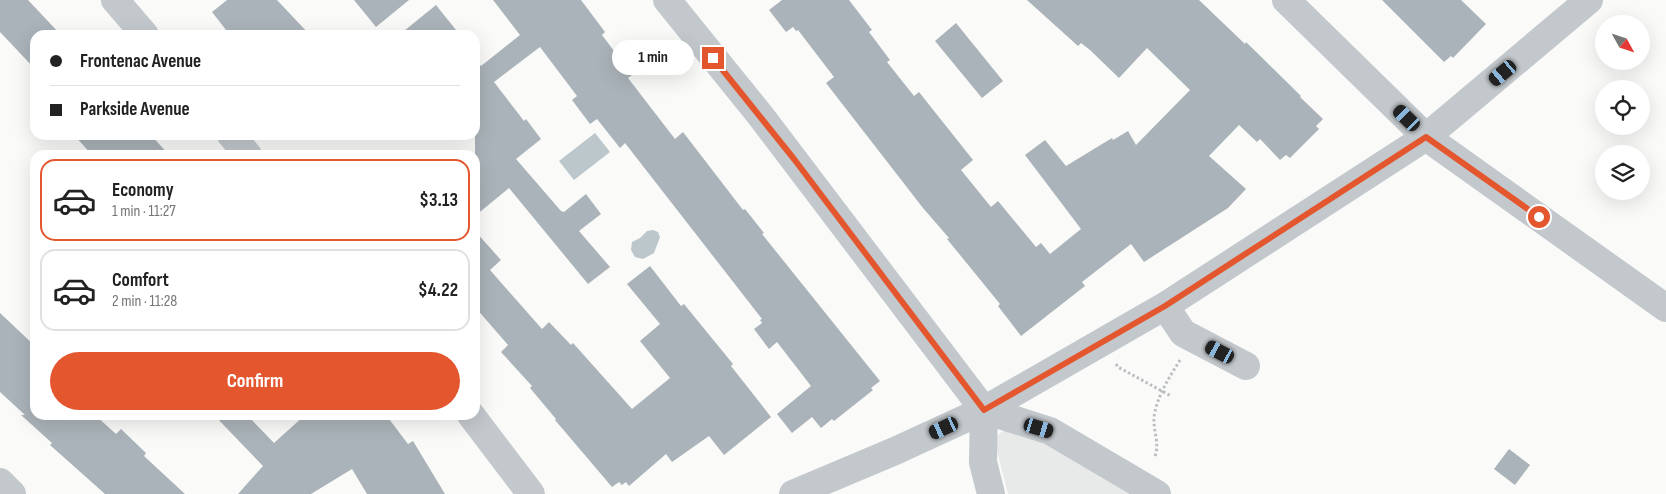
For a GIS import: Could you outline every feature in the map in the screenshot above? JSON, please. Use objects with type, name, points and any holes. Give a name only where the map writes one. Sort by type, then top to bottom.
[{"type":"street","points":[[115,0],[141,30]]},
{"type":"street","points":[[667,0],[760,115],[984,410],[1050,431],[1157,494]]},
{"type":"street","points":[[1286,0],[1426,137],[1666,308]]},
{"type":"street","points":[[793,494],[895,451],[984,410],[1165,306],[1426,137],[1589,0]]},
{"type":"street","points":[[235,140],[244,150]]},
{"type":"street","points":[[1165,306],[1183,332],[1246,366]]},
{"type":"street","points":[[984,410],[983,462],[991,494]]},
{"type":"street","points":[[475,420],[531,494]]},
{"type":"street","points":[[0,482],[12,494]]},
{"type":"path","points":[[1113,359],[1118,367],[1171,396]]},
{"type":"path","points":[[1154,456],[1157,450],[1154,428],[1156,405],[1175,368]]},
{"type":"shaded area","points":[[595,133],[610,152],[574,180],[559,161]]},
{"type":"shaded area","points":[[653,230],[658,232],[660,237],[654,253],[643,259],[635,257],[631,250],[632,242],[640,238],[647,231]]},
{"type":"shaded area","points":[[1004,430],[1023,434],[1043,443],[1129,494],[1008,494],[996,447],[998,435]]},
{"type":"building","points":[[0,0],[28,0],[56,30],[30,30],[30,64],[0,32]]},
{"type":"building","points":[[227,0],[277,0],[305,30],[226,30],[212,12]]},
{"type":"building","points":[[354,0],[409,0],[376,27]]},
{"type":"building","points":[[493,0],[581,0],[605,32],[602,35],[632,75],[628,78],[675,139],[683,132],[880,381],[871,388],[873,390],[834,421],[832,419],[821,428],[812,417],[792,433],[777,414],[811,386],[777,342],[769,349],[754,329],[762,323],[760,320],[762,319],[625,143],[620,148],[597,119],[590,124],[572,100],[577,96],[540,47],[494,82],[524,121],[526,119],[541,139],[516,159],[561,211],[564,212],[586,194],[601,214],[579,231],[610,267],[588,284],[509,188],[480,212],[480,150],[475,150],[475,140],[480,140],[480,65],[481,66],[520,35]]},
{"type":"building","points":[[782,0],[849,0],[872,30],[869,32],[890,60],[887,62],[914,96],[919,92],[973,160],[961,170],[991,207],[998,201],[1036,247],[1041,243],[1050,254],[1081,229],[1025,155],[1045,140],[1066,166],[1112,138],[1113,140],[1128,131],[1136,145],[1190,90],[1147,48],[1119,78],[1090,50],[1081,43],[1078,46],[1027,0],[1199,0],[1245,44],[1246,42],[1323,119],[1316,126],[1319,129],[1290,158],[1286,155],[1280,160],[1260,139],[1257,142],[1239,125],[1209,156],[1246,189],[1228,208],[1144,262],[1131,244],[1082,282],[1085,286],[1021,336],[998,306],[1000,304],[826,83],[834,77],[798,30],[796,31],[793,27],[786,32],[769,10]]},
{"type":"building","points":[[1382,0],[1461,0],[1486,24],[1453,58],[1451,56],[1444,62]]},
{"type":"building","points":[[436,5],[456,30],[405,30]]},
{"type":"building","points":[[956,23],[1003,81],[982,98],[935,41]]},
{"type":"building","points":[[78,140],[156,140],[164,150],[88,150]]},
{"type":"building","points":[[480,237],[501,260],[490,270],[542,329],[549,322],[571,345],[573,343],[632,409],[670,378],[640,341],[660,324],[627,284],[650,266],[681,306],[684,304],[733,364],[731,366],[771,417],[724,455],[709,436],[672,462],[666,454],[629,486],[626,482],[622,485],[619,482],[612,487],[555,420],[530,388],[532,386],[501,352],[508,345],[480,313]]},
{"type":"building","points":[[0,313],[30,341],[30,420],[101,420],[116,434],[121,429],[146,453],[144,456],[185,494],[105,494],[50,445],[52,443],[21,415],[25,415],[0,392]]},
{"type":"building","points":[[219,420],[252,420],[274,443],[299,420],[390,420],[408,444],[413,441],[445,494],[367,494],[352,469],[311,494],[238,494],[263,466]]},
{"type":"building","points":[[1509,449],[1530,465],[1515,485],[1494,469]]},
{"type":"route","points":[[713,58],[794,159],[984,410],[1165,306],[1426,137],[1539,217]]}]
